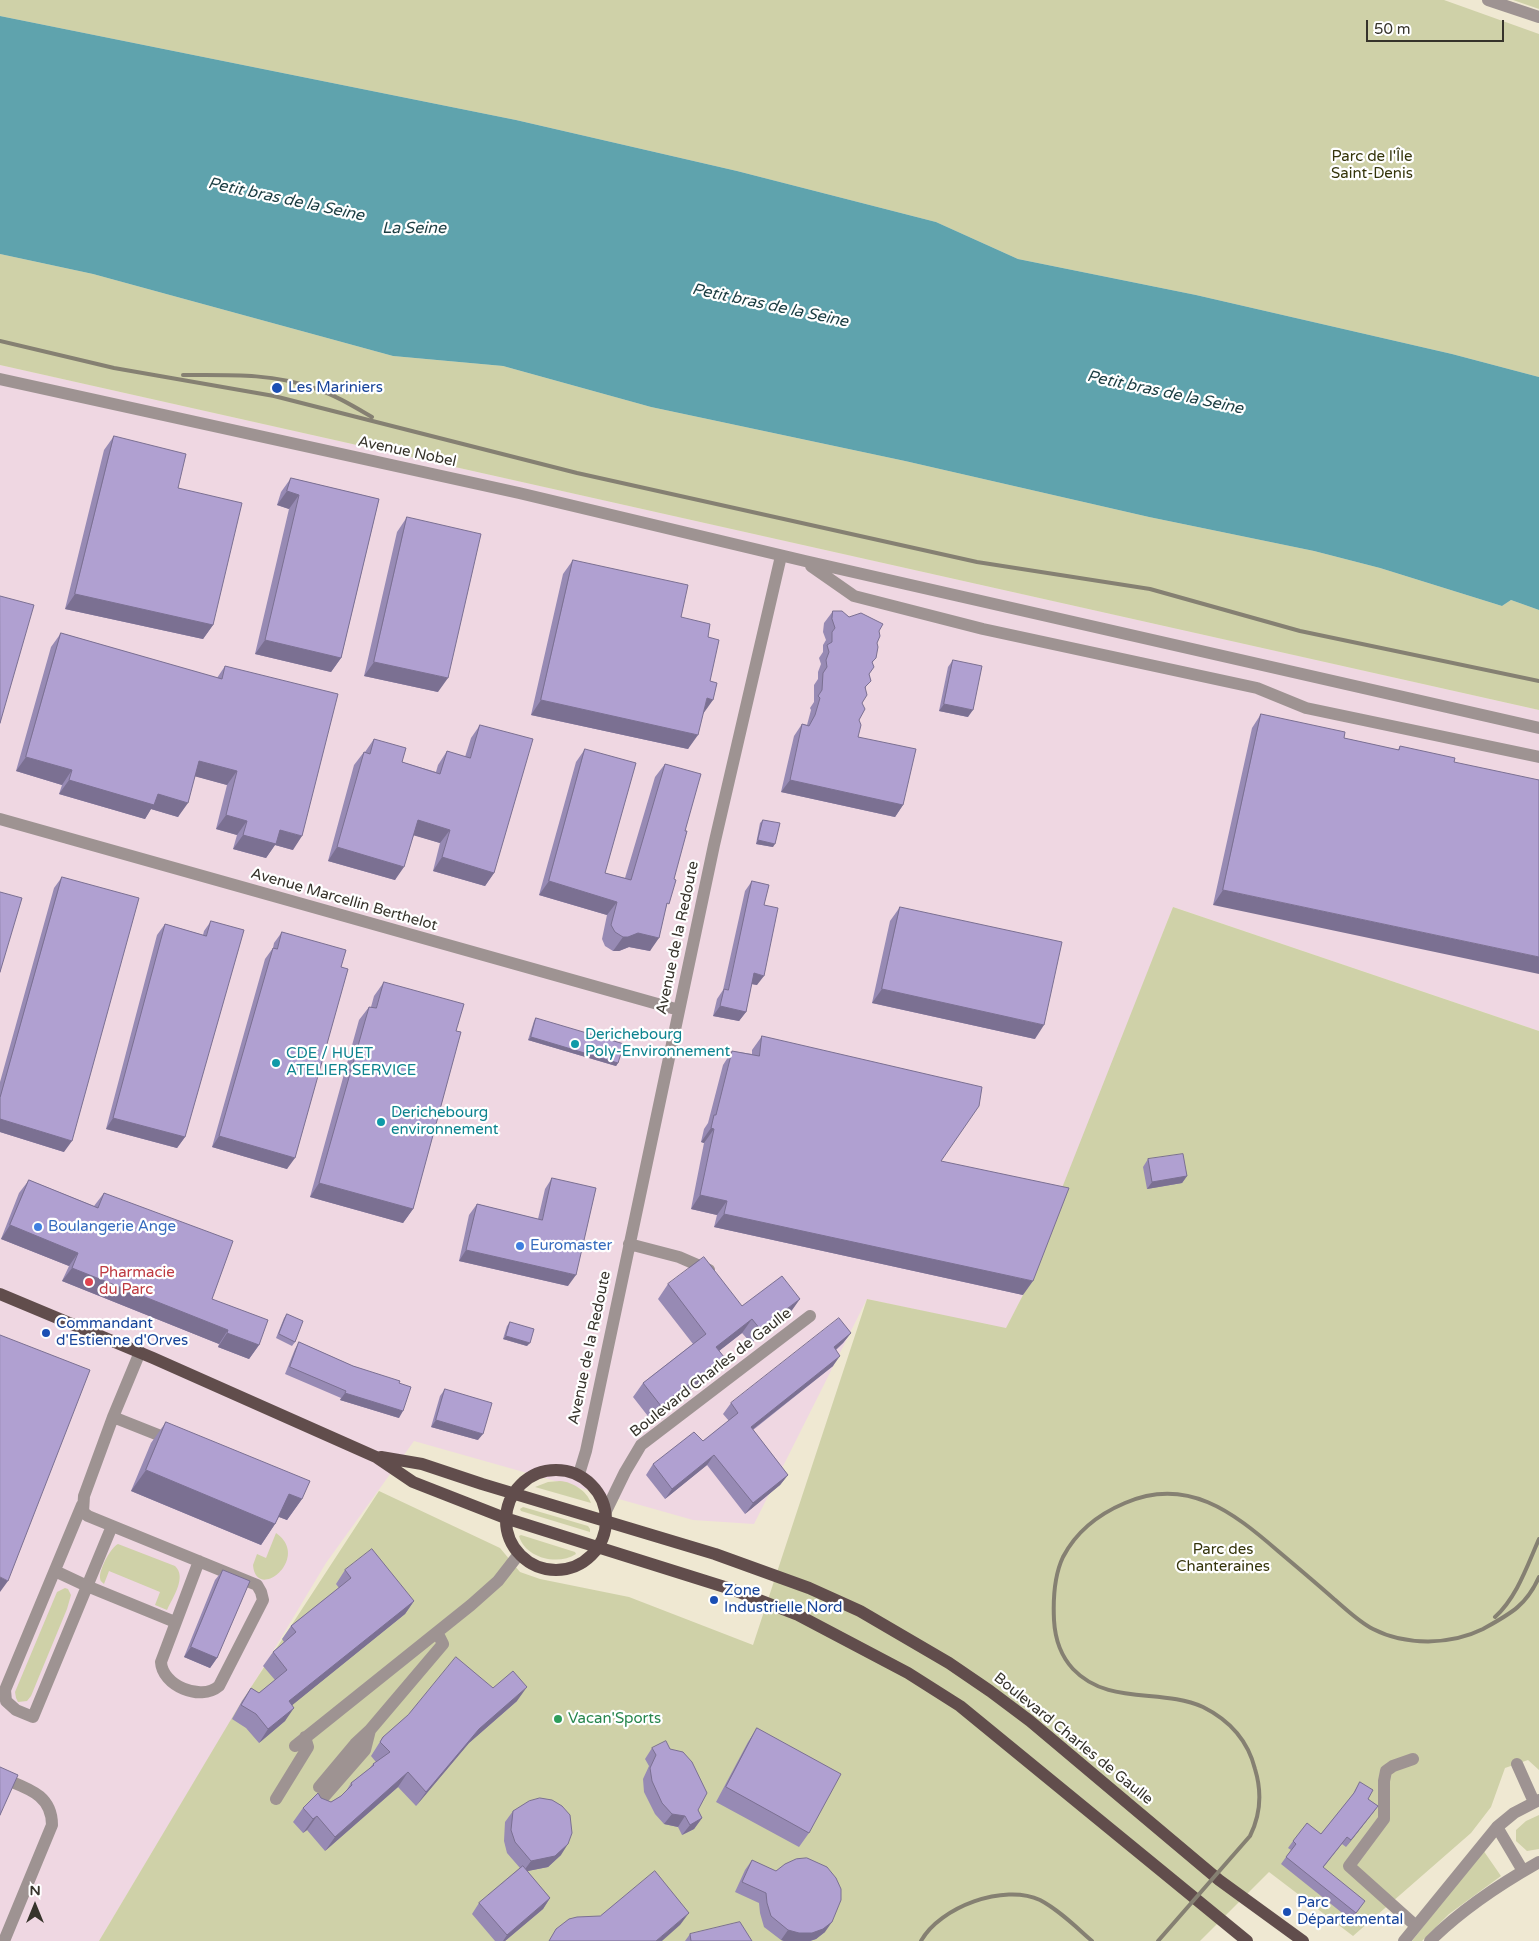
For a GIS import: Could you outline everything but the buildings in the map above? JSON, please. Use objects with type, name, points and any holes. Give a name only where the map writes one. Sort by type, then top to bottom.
[{"type":"main road","name":"Boulevard Charles de Gaulle","points":[[0,1294],[140,1352],[376,1457],[413,1482],[505,1518],[731,1589],[798,1615],[908,1673],[960,1706],[1247,1941]]},
{"type":"main road","name":"Boulevard Charles de Gaulle","points":[[376,1457],[422,1464],[513,1493],[607,1516],[809,1588],[860,1611],[949,1663],[1030,1721],[1219,1880],[1303,1941]]},
{"type":"main road","points":[[599,1547],[584,1562],[566,1569],[547,1569],[537,1566],[519,1554],[512,1543],[505,1518],[513,1493],[522,1483],[536,1474],[552,1470],[568,1470],[579,1474],[594,1486],[602,1498],[607,1516]]},
{"type":"main road","name":"Boulevard Charles de Gaulle","points":[[599,1547],[604,1536],[607,1516]]},
{"type":"street","points":[[1488,0],[1539,17]]},
{"type":"street","name":"Avenue Nobel","points":[[0,379],[519,493],[781,556],[1539,728]]},
{"type":"street","name":"Avenue de la Redoute","points":[[579,1474],[586,1451],[716,835],[781,556]]},
{"type":"street","points":[[805,561],[854,596],[983,628],[1257,688],[1306,708],[1539,756]]},
{"type":"street","name":"Avenue Marcellin Berthelot","points":[[0,820],[480,956],[508,962],[679,1010]]},
{"type":"street","points":[[629,1244],[679,1256],[707,1268],[717,1277]]},
{"type":"street","name":"Boulevard Charles de Gaulle","points":[[607,1516],[624,1472],[641,1445],[810,1316]]},
{"type":"street","points":[[112,1526],[33,1716],[16,1710],[6,1702],[5,1690],[82,1505],[113,1417],[140,1352]]},
{"type":"street","points":[[113,1417],[185,1445]]},
{"type":"street","points":[[82,1505],[83,1512],[88,1516],[257,1585],[263,1600],[219,1686],[214,1690],[203,1692],[185,1689],[169,1681],[163,1673],[161,1662],[199,1562]]},
{"type":"street","points":[[295,1746],[498,1581],[519,1554]]},
{"type":"street","points":[[55,1571],[175,1622]]},
{"type":"street","points":[[319,1786],[370,1730],[443,1644],[437,1632]]},
{"type":"street","points":[[316,1806],[365,1750],[370,1730]]},
{"type":"street","points":[[276,1799],[308,1747],[305,1737]]},
{"type":"street","points":[[1413,1759],[1393,1766],[1386,1772],[1384,1781],[1384,1819],[1349,1866],[1416,1926]]},
{"type":"street","points":[[1404,1941],[1497,1827],[1514,1813],[1536,1801],[1517,1764]]},
{"type":"street","points":[[0,1777],[41,1797],[48,1805],[52,1814],[52,1825],[4,1941]]},
{"type":"street","points":[[1497,1827],[1523,1871]]},
{"type":"street","points":[[1430,1941],[1468,1909],[1539,1862]]},
{"type":"shaded area","points":[[0,365],[1539,710],[1539,1031],[1173,907],[1023,1295],[1006,1329],[867,1299],[754,1524],[693,1520],[414,1441],[326,1563],[99,1941],[0,1941]]},
{"type":"green space","name":"Parc de l'Île Saint-Denis","points":[[0,0],[1444,0],[1539,34],[1539,377],[1452,354],[1196,295],[1018,259],[936,222],[737,171],[516,120],[0,16]]},
{"type":"green space","points":[[1513,0],[1539,0],[1539,9]]},
{"type":"green space","points":[[0,254],[93,274],[393,356],[503,366],[651,407],[905,461],[1149,517],[1314,551],[1380,568],[1502,606],[1511,600],[1539,610],[1539,710],[0,365]]},
{"type":"green space","name":"Parc des Chanteraines","points":[[1173,907],[1539,1031],[1539,1770],[1528,1760],[1505,1768],[1491,1807],[1471,1833],[1353,1936],[1269,1872],[1200,1941],[99,1941],[242,1701],[379,1491],[500,1548],[520,1572],[540,1579],[629,1597],[753,1645],[867,1299],[1006,1328],[1023,1295],[1060,1201],[1060,1193]]},
{"type":"green space","points":[[560,1481],[570,1483],[579,1488],[591,1503],[535,1487],[548,1482]]},
{"type":"green space","points":[[523,1507],[588,1526],[590,1532],[521,1511],[520,1509]]},
{"type":"green space","points":[[276,1533],[285,1543],[288,1554],[285,1564],[279,1573],[263,1580],[256,1576],[253,1565],[257,1554],[266,1558]]},
{"type":"green space","points":[[521,1535],[575,1552],[576,1554],[569,1558],[543,1558],[535,1555],[522,1544],[519,1536]]},
{"type":"green space","points":[[118,1544],[175,1566],[180,1576],[178,1587],[167,1610],[155,1605],[160,1592],[109,1571],[104,1584],[101,1581],[100,1573],[104,1563],[109,1553]]},
{"type":"green space","points":[[65,1588],[68,1589],[71,1595],[67,1609],[31,1696],[27,1701],[18,1702],[15,1692],[57,1592]]},
{"type":"green space","points":[[1539,1815],[1539,1849],[1527,1851],[1516,1841],[1516,1830],[1526,1821]]},
{"type":"green space","points":[[1483,1850],[1501,1876],[1449,1914],[1422,1941],[1412,1941]]},
{"type":"water","name":"La Seine","points":[[0,16],[516,120],[737,171],[936,222],[1018,259],[1196,295],[1452,354],[1539,377],[1539,610],[1511,600],[1502,606],[1380,568],[1314,551],[1149,517],[905,461],[651,407],[503,366],[393,356],[93,274],[0,254]]},
{"type":"railway","points":[[0,341],[114,368],[274,396],[577,473],[977,562],[1150,589],[1300,631],[1539,681]]},
{"type":"railway","points":[[183,375],[266,377],[298,383],[329,394],[372,417]]},
{"type":"railway","points":[[1158,1941],[1250,1836],[1258,1811],[1259,1786],[1248,1749],[1236,1732],[1212,1712],[1187,1701],[1135,1695],[1102,1688],[1087,1680],[1068,1664],[1059,1646],[1056,1633],[1054,1612],[1055,1588],[1063,1557],[1081,1532],[1097,1518],[1115,1507],[1148,1496],[1169,1494],[1189,1496],[1208,1502],[1244,1523],[1363,1623],[1386,1635],[1414,1641],[1443,1641],[1483,1629],[1501,1619],[1523,1602],[1539,1577]]},
{"type":"railway","points":[[1495,1617],[1515,1591],[1539,1539]]},
{"type":"railway","points":[[921,1941],[930,1929],[958,1909],[974,1901],[1009,1894],[1025,1895],[1040,1900],[1061,1914],[1092,1941]]},
{"type":"place","name":"Les Mariniers","points":[[277,388]]},
{"type":"place","name":"Derichebourg Poly-Environnement","points":[[575,1044]]},
{"type":"place","name":"CDE / HUET ATELIER SERVICE","points":[[276,1063]]},
{"type":"place","name":"Derichebourg environnement","points":[[381,1122]]},
{"type":"place","name":"Boulangerie Ange","points":[[38,1227]]},
{"type":"place","name":"Euromaster","points":[[520,1246]]},
{"type":"place","name":"Pharmacie du Parc","points":[[89,1282]]},
{"type":"place","name":"Commandant d'Estienne d'Orves","points":[[46,1333]]},
{"type":"place","name":"Zone Industrielle Nord","points":[[714,1600]]},
{"type":"place","name":"Vacan'Sports","points":[[558,1719]]},
{"type":"place","name":"Parc Départemental","points":[[1287,1912]]},
{"type":"water label","name":"Petit bras de la Seine","points":[[286,200]]},
{"type":"water label","name":"Petit bras de la Seine","points":[[770,306]]},
{"type":"water label","name":"Petit bras de la Seine","points":[[1165,393]]}]
